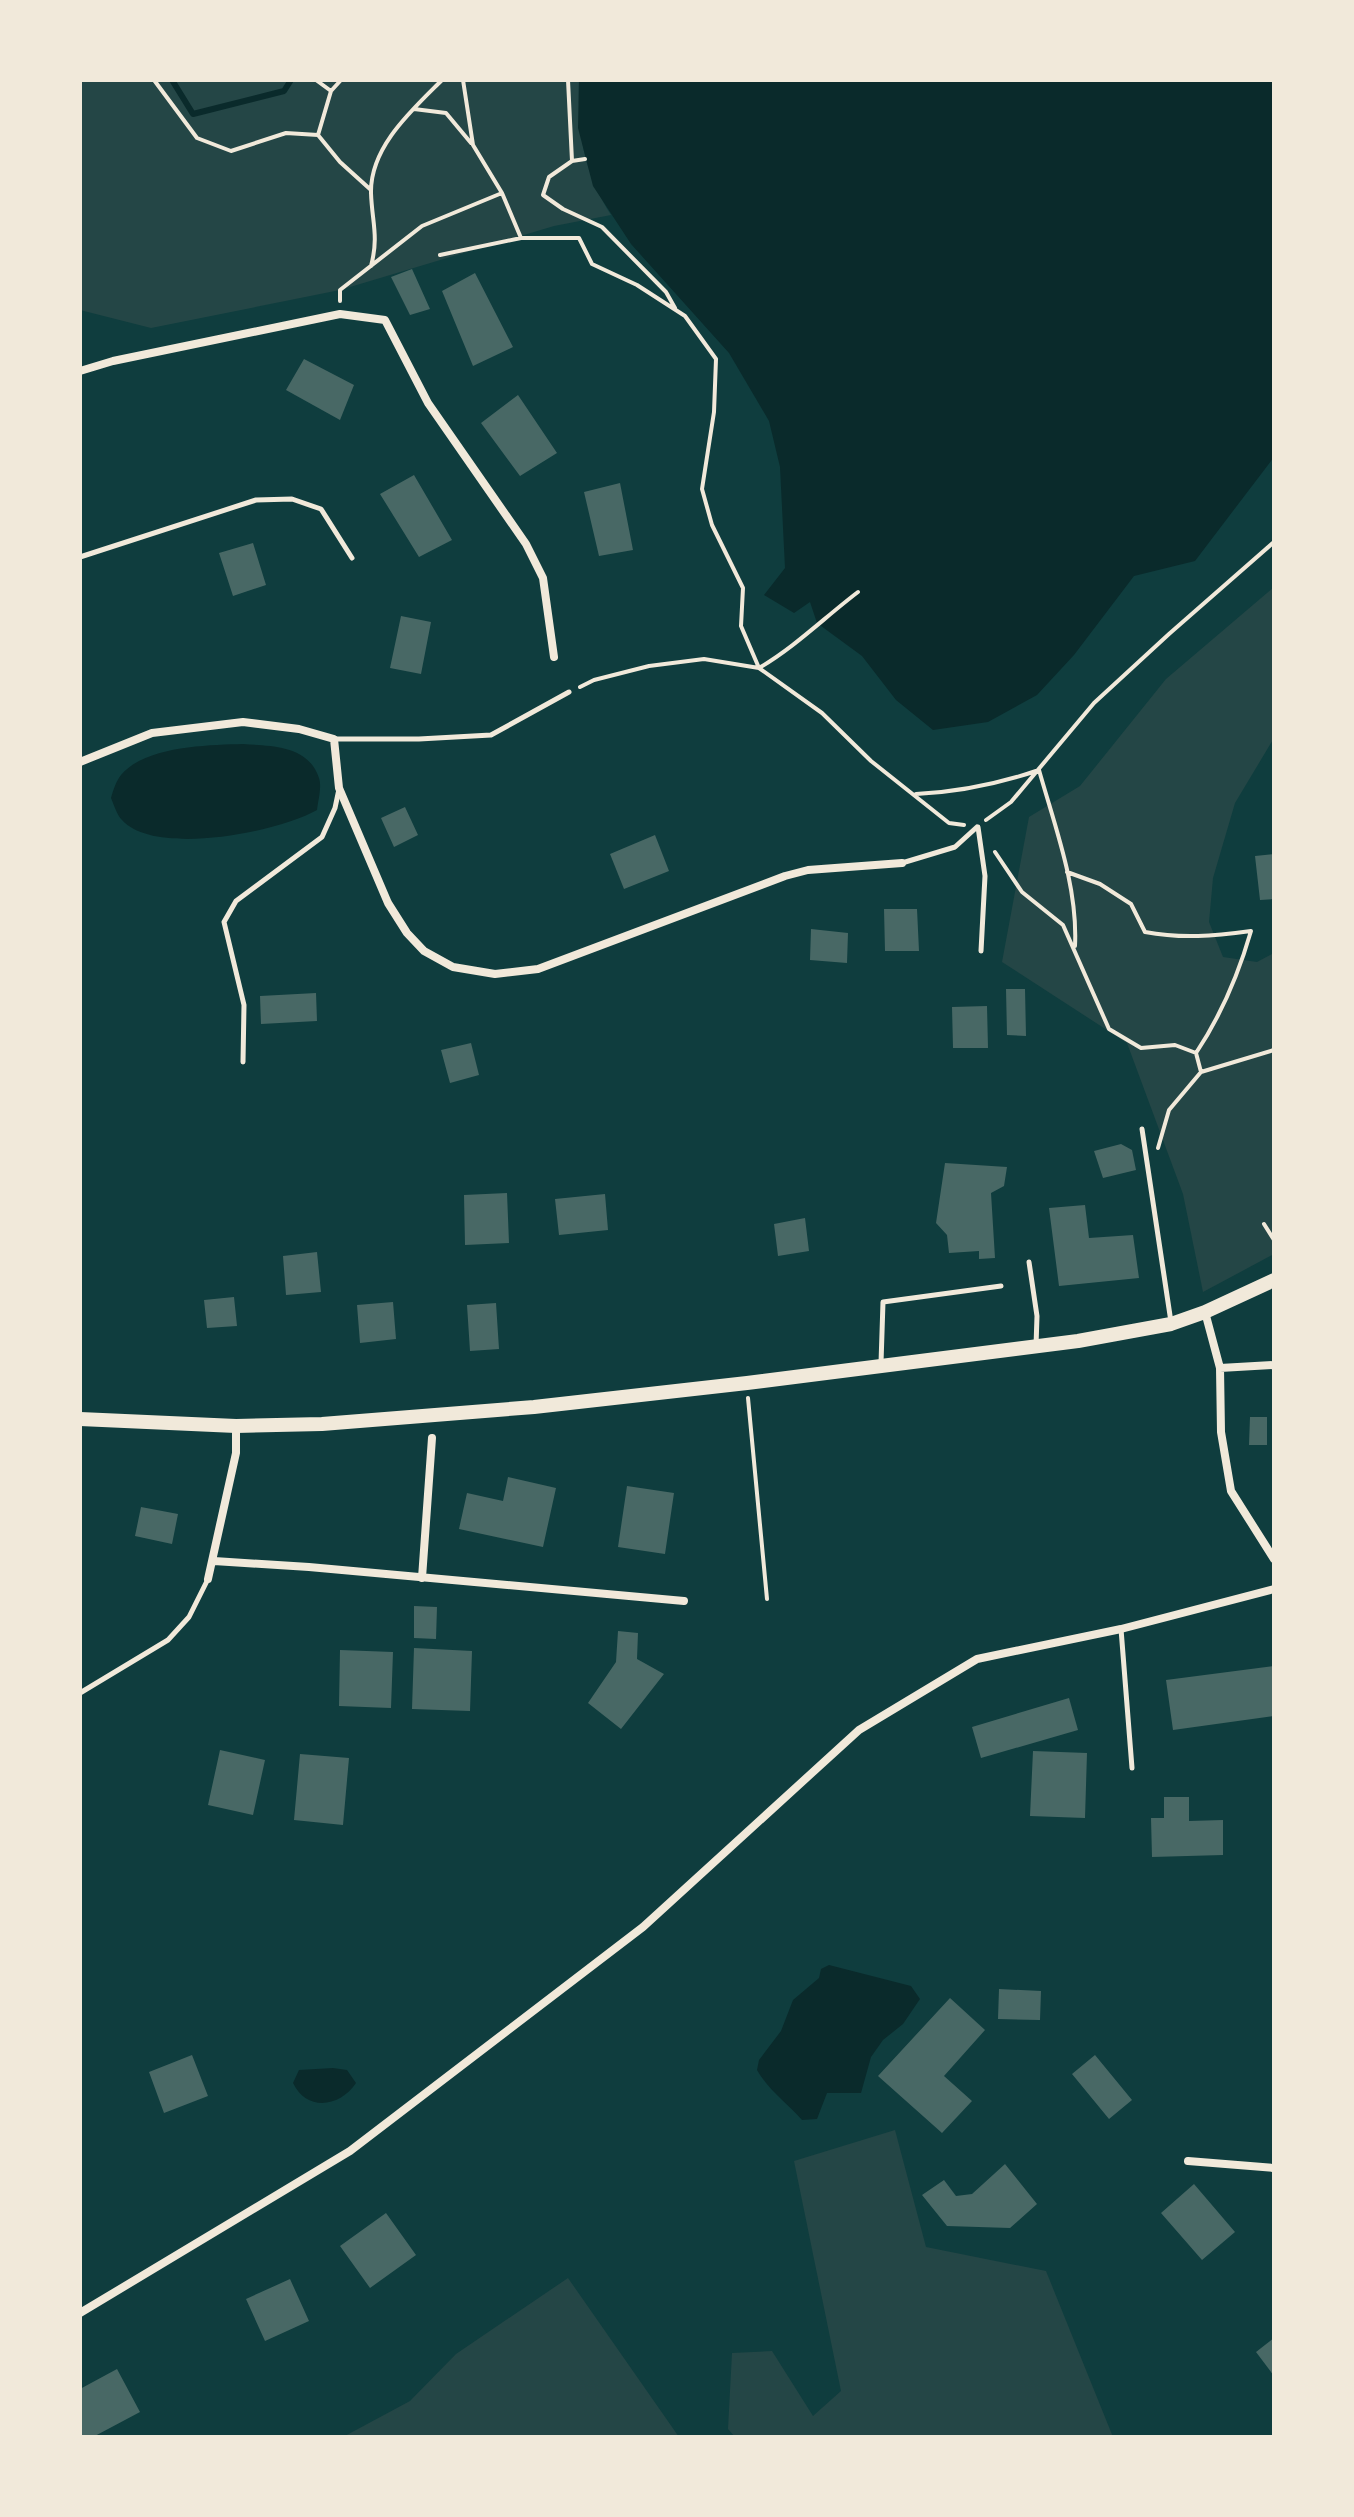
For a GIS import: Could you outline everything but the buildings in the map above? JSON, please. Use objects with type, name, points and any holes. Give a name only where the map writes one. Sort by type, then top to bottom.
[{"type":"main road","points":[[80,1419],[236,1426],[322,1424],[534,1407],[747,1383],[1036,1347],[1171,1324],[1274,1280]]},
{"type":"street","points":[[80,371],[113,361],[340,314],[385,320],[428,403],[532,556],[543,578],[554,657]]},
{"type":"street","points":[[80,762],[152,733],[243,722],[299,729],[334,739],[339,788],[388,903],[407,933],[424,951],[453,967],[495,974],[538,969],[785,876],[808,870],[902,863]]},
{"type":"street","points":[[1205,1312],[1220,1368],[1221,1432],[1231,1491],[1274,1559]]},
{"type":"street","points":[[1220,1368],[1274,1365]]},
{"type":"street","points":[[208,1579],[236,1453],[236,1426]]},
{"type":"street","points":[[422,1578],[432,1438]]},
{"type":"street","points":[[214,1561],[684,1601]]},
{"type":"street","points":[[80,2313],[350,2151],[643,1927],[859,1730],[977,1659],[1121,1629],[1274,1589]]},
{"type":"street","points":[[1188,2161],[1274,2168]]},
{"type":"lane","points":[[80,557],[256,500],[292,499],[321,509],[352,558]]},
{"type":"lane","points":[[334,739],[491,735],[569,692]]},
{"type":"lane","points":[[243,1062],[244,1005],[224,922],[236,901],[322,837],[335,808],[339,788]]},
{"type":"lane","points":[[902,863],[955,847],[978,827]]},
{"type":"lane","points":[[978,827],[985,876],[981,951]]},
{"type":"lane","points":[[1142,1129],[1171,1324]]},
{"type":"lane","points":[[1029,1262],[1037,1316],[1036,1347]]},
{"type":"lane","points":[[881,1364],[883,1302],[1001,1286]]},
{"type":"lane","points":[[80,1693],[168,1640],[189,1617],[208,1579]]},
{"type":"lane","points":[[1121,1629],[1132,1768]]},
{"type":"path","points":[[154,80],[197,138],[231,151],[286,133],[318,135],[340,162],[371,190]]},
{"type":"path","points":[[316,80],[331,91]]},
{"type":"path","points":[[318,135],[331,91],[341,80]]},
{"type":"path","points":[[370,268],[377,245],[371,190],[380,152],[413,109],[442,80]]},
{"type":"path","points":[[463,80],[473,145]]},
{"type":"path","points":[[568,80],[572,161]]},
{"type":"path","points":[[413,109],[446,113],[473,145],[502,193],[521,238]]},
{"type":"path","points":[[585,159],[572,161],[549,177],[543,195],[563,209],[602,227],[666,292],[676,310]]},
{"type":"path","points":[[340,290],[422,226],[502,193]]},
{"type":"path","points":[[440,255],[521,238],[579,238],[592,264],[637,285],[685,316],[716,359],[714,412],[702,489],[712,525],[743,588],[741,626],[759,668]]},
{"type":"path","points":[[569,692],[594,680],[663,664],[704,659],[759,668],[822,713],[871,761],[949,823],[978,827],[1011,802],[1094,703],[1274,542]]},
{"type":"path","points":[[759,668],[787,652],[817,623],[858,592]]},
{"type":"path","points":[[914,794],[956,792],[999,784],[1039,770]]},
{"type":"path","points":[[1039,770],[1067,872],[1076,923],[1075,949]]},
{"type":"path","points":[[978,827],[1022,892],[1063,925],[1109,1029],[1141,1048],[1175,1045],[1196,1053]]},
{"type":"path","points":[[1067,872],[1100,884],[1131,904],[1145,932],[1174,937],[1204,937],[1251,931],[1238,976],[1218,1020],[1196,1053],[1201,1072]]},
{"type":"path","points":[[1150,1173],[1169,1110],[1201,1072],[1274,1050]]},
{"type":"path","points":[[1264,1224],[1274,1240]]},
{"type":"path","points":[[747,1383],[767,1599]]},
{"type":"shaded area","points":[[80,80],[579,80],[584,150],[594,182],[611,215],[554,226],[340,290],[151,328],[80,310]]},
{"type":"shaded area","points":[[579,80],[1274,80],[1274,457],[1195,561],[1134,576],[1074,655],[1037,695],[988,722],[933,730],[896,700],[862,656],[817,623],[810,602],[794,613],[764,595],[785,568],[780,467],[769,421],[729,353],[631,244],[593,186],[578,128]]},
{"type":"shaded area","points":[[1274,587],[1274,738],[1235,803],[1213,878],[1209,922],[1223,957],[1257,962],[1274,953],[1274,1254],[1203,1292],[1183,1194],[1127,1043],[1002,962],[1029,817],[1080,786],[1166,679]]},
{"type":"shaded area","points":[[243,744],[288,749],[307,759],[320,782],[317,810],[247,833],[188,839],[138,831],[119,815],[111,798],[119,777],[132,765],[178,749]]},
{"type":"shaded area","points":[[829,1965],[911,1986],[920,1999],[903,2024],[883,2040],[871,2057],[861,2093],[827,2093],[817,2119],[802,2120],[757,2070],[759,2060],[781,2031],[793,2000],[819,1978],[821,1969]]},
{"type":"shaded area","points":[[299,2070],[347,2070],[356,2083],[333,2101],[324,2103],[306,2099],[293,2083]]},
{"type":"shaded area","points":[[895,2130],[926,2247],[1046,2271],[1113,2437],[735,2437],[728,2429],[732,2353],[772,2351],[813,2416],[841,2391],[794,2161]]},
{"type":"shaded area","points":[[568,2278],[679,2437],[343,2437],[410,2401],[456,2354]]},
{"type":"waterway","points":[[172,80],[193,114],[284,91],[291,80]]}]
